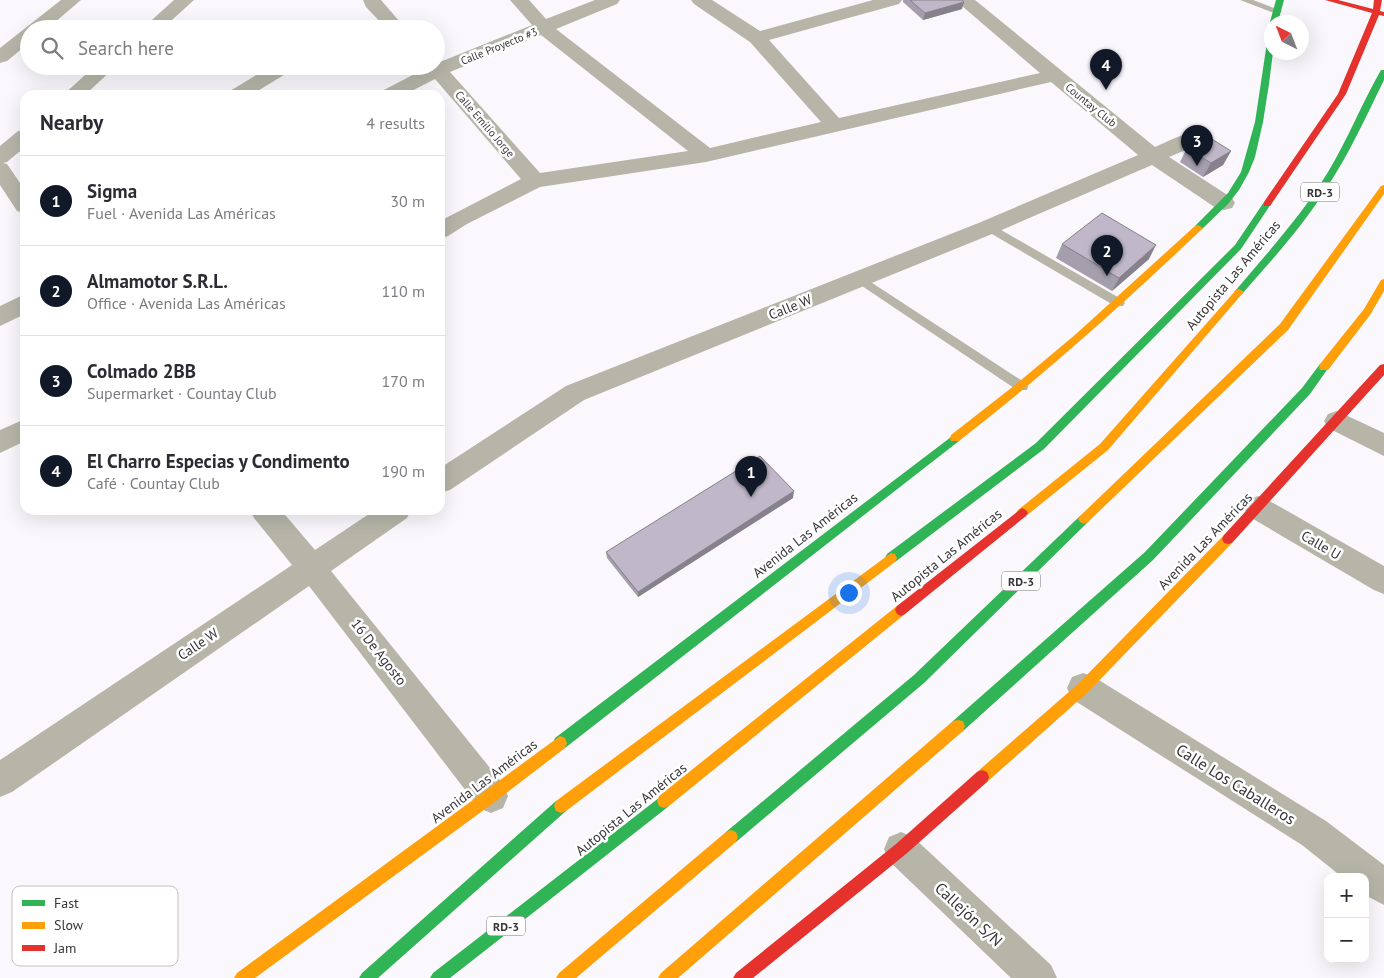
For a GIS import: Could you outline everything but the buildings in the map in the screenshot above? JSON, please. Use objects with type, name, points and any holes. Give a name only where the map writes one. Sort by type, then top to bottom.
[{"type":"main road","points":[[367,978],[556,810],[1040,446],[1238,247],[1342,94],[1380,8],[1329,0]]},
{"type":"main road","name":"Avenida Las Américas","points":[[242,978],[491,796],[1022,387],[1118,303],[1224,203],[1245,174],[1255,140],[1267,60]]},
{"type":"main road","name":"Autopista Las Américas","points":[[438,978],[574,873],[1104,447],[1186,355],[1281,242],[1323,187],[1361,119],[1384,72]]},
{"type":"main road","name":"RD-3","points":[[564,978],[919,679],[1284,327],[1384,188]]},
{"type":"main road","points":[[666,978],[907,771],[1148,556],[1306,390],[1368,312],[1384,282]]},
{"type":"main road","name":"Avenida Las Américas","points":[[742,978],[901,849],[1084,688],[1258,508],[1384,368]]},
{"type":"street","points":[[46,20],[72,0]]},
{"type":"street","points":[[162,20],[185,0]]},
{"type":"street","points":[[372,0],[372,3],[385,20]]},
{"type":"street","points":[[519,0],[544,28],[706,155]]},
{"type":"street","name":"Calle Proyecto #3","points":[[445,65],[544,28],[611,0]]},
{"type":"street","points":[[700,0],[757,38],[834,125]]},
{"type":"street","points":[[757,38],[893,0]]},
{"type":"street","name":"Countay Club","points":[[964,0],[1153,156],[1224,203]]},
{"type":"street","points":[[0,57],[20,41]]},
{"type":"street","points":[[79,90],[96,75]]},
{"type":"street","points":[[245,90],[268,75]]},
{"type":"street","name":"Calle Proyecto #3","points":[[398,90],[424,75]]},
{"type":"street","name":"Calle Emilio Jorge","points":[[442,75],[535,181]]},
{"type":"street","points":[[445,228],[535,181],[706,155],[1055,75]]},
{"type":"street","name":"Calle W","points":[[445,479],[575,393],[989,227],[1195,138]]},
{"type":"street","points":[[0,157],[20,140]]},
{"type":"street","points":[[2,176],[20,199]]},
{"type":"street","points":[[0,317],[20,306]]},
{"type":"street","points":[[1337,421],[1384,444]]},
{"type":"street","points":[[0,442],[20,432]]},
{"type":"street","name":"Calle U","points":[[1258,508],[1384,581]]},
{"type":"street","name":"16 De Agosto","points":[[268,515],[491,796]]},
{"type":"street","name":"Calle W","points":[[0,780],[389,515]]},
{"type":"street","name":"Calle Los Caballeros","points":[[1084,688],[1314,834],[1384,887]]},
{"type":"street","name":"Callejón S/N","points":[[901,849],[1038,978]]},
{"type":"lane","points":[[1244,0],[1277,11]]},
{"type":"lane","points":[[989,227],[1118,303]]},
{"type":"lane","points":[[860,279],[1022,387]]},
{"type":"traffic: fast","points":[[1276,15],[1280,0]]},
{"type":"traffic: fast","points":[[1198,228],[1231,195],[1245,172],[1259,122],[1268,60]]},
{"type":"traffic: fast","points":[[1239,292],[1294,228],[1314,201],[1348,145],[1384,72]]},
{"type":"traffic: fast","points":[[891,558],[1040,446],[1238,247],[1267,204]]},
{"type":"traffic: fast","points":[[958,726],[1149,556],[1306,391],[1324,367]]},
{"type":"traffic: fast","points":[[560,743],[955,438]]},
{"type":"traffic: fast","points":[[731,837],[919,679],[1084,519]]},
{"type":"traffic: fast","points":[[438,978],[664,801]]},
{"type":"traffic: fast","points":[[367,978],[561,806]]},
{"type":"traffic: slow","points":[[1084,519],[1284,327],[1384,188]]},
{"type":"traffic: slow","points":[[955,438],[1080,336],[1198,228]]},
{"type":"traffic: slow","points":[[1324,367],[1367,312],[1384,282]]},
{"type":"traffic: slow","points":[[1022,513],[1104,447],[1239,292]]},
{"type":"traffic: slow","points":[[982,777],[1083,688],[1228,539]]},
{"type":"traffic: slow","points":[[561,806],[891,558]]},
{"type":"traffic: slow","points":[[664,801],[901,610]]},
{"type":"traffic: slow","points":[[666,978],[958,726]]},
{"type":"traffic: slow","points":[[242,978],[491,796],[560,743]]},
{"type":"traffic: slow","points":[[564,978],[731,837]]},
{"type":"traffic: jam","points":[[1329,0],[1384,14]]},
{"type":"traffic: jam","points":[[1267,204],[1342,94],[1376,12],[1378,0]]},
{"type":"traffic: jam","points":[[1228,539],[1384,368]]},
{"type":"traffic: jam","points":[[901,610],[1022,513]]},
{"type":"traffic: jam","points":[[741,978],[901,849],[982,777]]},
{"type":"place","name":"El Charro Especias y Condimento","points":[[1106,90]]},
{"type":"place","name":"Colmado 2BB","points":[[1197,166]]},
{"type":"place","name":"Almamotor S.R.L.","points":[[1107,276]]},
{"type":"place","name":"Sigma","points":[[751,497]]}]
